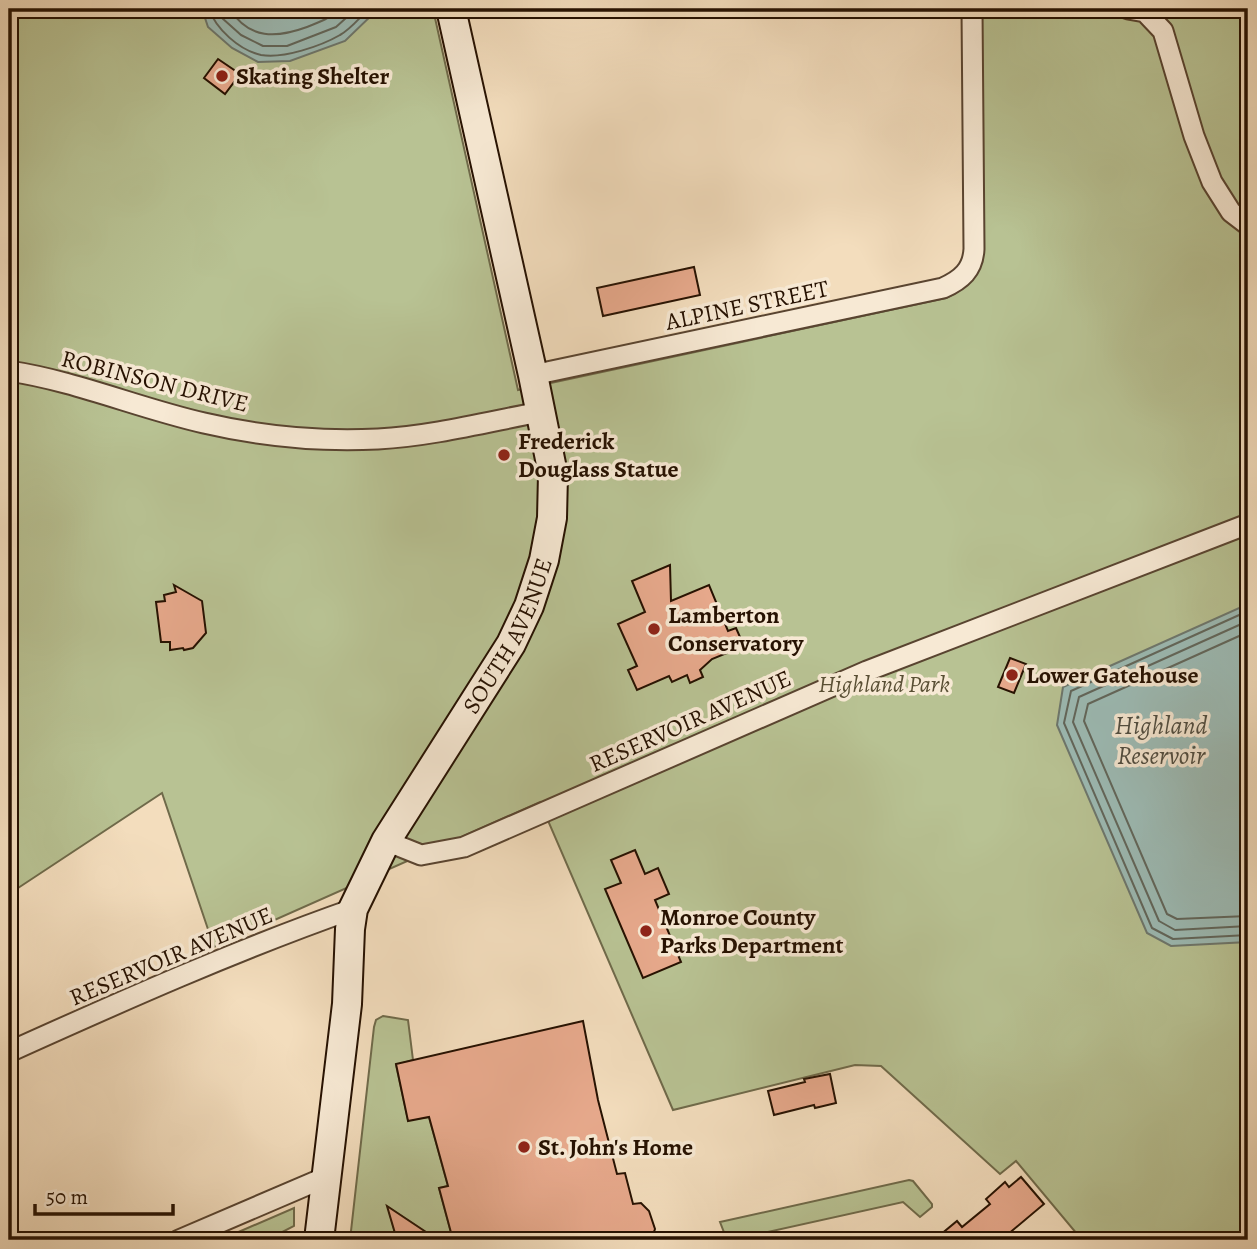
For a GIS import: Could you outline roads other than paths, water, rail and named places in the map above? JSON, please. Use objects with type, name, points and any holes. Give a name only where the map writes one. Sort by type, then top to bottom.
[{"type":"main road","name":"SOUTH AVENUE","points":[[319,1240],[347,1004],[353,909],[386,841],[511,644],[529,606],[544,560],[552,518],[553,474],[451,9]]},
{"type":"street","name":"ALPINE STREET","points":[[533,375],[954,284],[967,272],[974,257],[972,9]]},
{"type":"street","points":[[1128,9],[1145,12],[1163,31],[1194,136],[1212,182],[1231,212],[1248,225]]},
{"type":"street","name":"ROBINSON DRIVE","points":[[9,371],[79,385],[160,412],[205,423],[293,437],[379,439],[540,412]]},
{"type":"street","name":"RESERVOIR AVENUE","points":[[386,841],[421,855],[464,847],[867,671],[1248,524]]},
{"type":"street","name":"RESERVOIR AVENUE","points":[[9,1052],[111,1006],[353,909]]},
{"type":"street","points":[[179,1240],[326,1177]]},
{"type":"water","points":[[202,9],[376,11],[345,41],[290,61],[258,62],[232,48],[208,27]]},
{"type":"water","name":"Highland Reservoir","points":[[1248,604],[1248,942],[1171,946],[1147,933],[1057,725],[1063,687]]},
{"type":"place","name":"Skating Shelter","points":[[222,76]]},
{"type":"place","name":"Frederick Douglass Statue","points":[[504,455]]},
{"type":"place","name":"Lamberton Conservatory","points":[[654,629]]},
{"type":"place","name":"Lower Gatehouse","points":[[1012,675]]},
{"type":"place","name":"Monroe County Parks Department","points":[[646,931]]},
{"type":"place","name":"St. John's Home","points":[[524,1147]]},
{"type":"park label","name":"Highland Park","points":[[884,684]]}]
